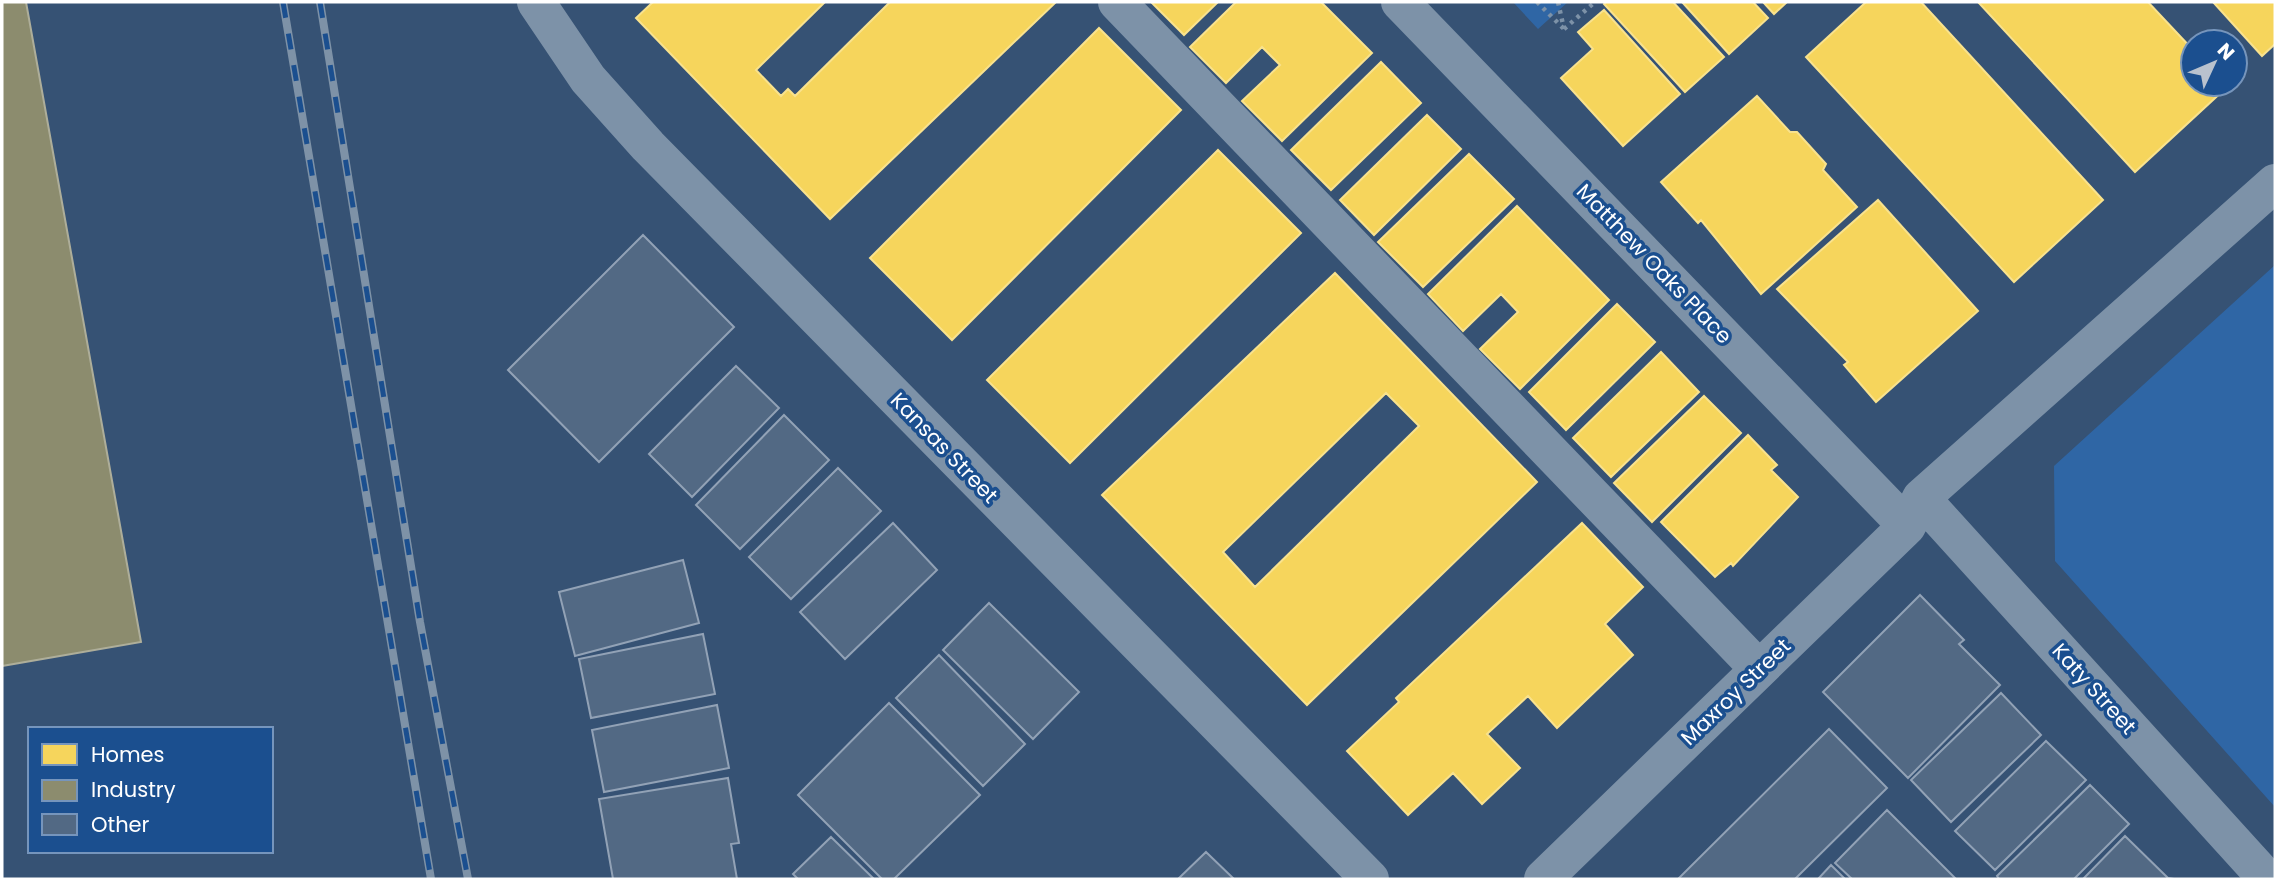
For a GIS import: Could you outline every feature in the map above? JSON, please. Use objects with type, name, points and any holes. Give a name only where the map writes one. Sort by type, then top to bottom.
[{"type":"street","name":"Kansas Street","points":[[536,2],[588,79],[648,146],[1370,879]]},
{"type":"street","points":[[1118,2],[1759,669]]},
{"type":"street","name":"Matthew Oaks Place","points":[[1400,2],[1914,512]]},
{"type":"street","name":"Maxroy Street","points":[[1543,879],[1759,669],[1914,512],[2275,183]]},
{"type":"street","name":"Katy Street","points":[[1914,512],[2267,879]]},
{"type":"path","points":[[1537,2],[1564,29]]},
{"type":"path","points":[[1558,2],[1564,29]]},
{"type":"path","points":[[1564,29],[1595,2]]},
{"type":"shaded area","points":[[1513,2],[1568,2],[1538,29]]},
{"type":"shaded area","points":[[2275,265],[2275,807],[2055,561],[2054,466]]},
{"type":"building: Homes","points":[[653,2],[825,2],[756,70],[781,96],[788,89],[795,96],[890,2],[1056,2],[830,219],[636,18]]},
{"type":"building: Homes","points":[[1151,2],[1218,2],[1184,35]]},
{"type":"building: Homes","points":[[1236,2],[1321,2],[1372,53],[1282,141],[1242,101],[1280,65],[1262,47],[1226,83],[1190,47]]},
{"type":"building: Homes","points":[[1673,2],[1724,57],[1685,92],[1604,4]]},
{"type":"building: Homes","points":[[1682,2],[1753,2],[1768,18],[1729,54]]},
{"type":"building: Homes","points":[[1763,2],[1787,2],[1774,14]]},
{"type":"building: Homes","points":[[1866,2],[1921,2],[2103,200],[2014,282],[1806,57]]},
{"type":"building: Homes","points":[[1978,2],[2148,2],[2179,35],[2179,98],[2215,98],[2135,172]]},
{"type":"building: Homes","points":[[2213,2],[2275,2],[2275,44],[2262,56],[2249,42],[2249,28],[2237,28]]},
{"type":"building: Homes","points":[[1604,10],[1680,94],[1623,146],[1561,78],[1593,49],[1578,32]]},
{"type":"building: Homes","points":[[1099,28],[1181,110],[952,340],[870,258]]},
{"type":"building: Homes","points":[[1381,62],[1421,103],[1331,190],[1291,150]]},
{"type":"building: Homes","points":[[1757,96],[1790,132],[1797,132],[1826,164],[1823,170],[1857,207],[1761,294],[1701,220],[1698,223],[1661,182]]},
{"type":"building: Homes","points":[[1427,115],[1461,149],[1374,235],[1340,200]]},
{"type":"building: Homes","points":[[1218,150],[1301,233],[1070,463],[987,380]]},
{"type":"building: Homes","points":[[1469,154],[1514,199],[1423,287],[1378,242]]},
{"type":"building: Homes","points":[[1878,200],[1978,311],[1876,402],[1844,365],[1848,362],[1777,289]]},
{"type":"building: Homes","points":[[1517,206],[1609,300],[1520,389],[1480,349],[1518,312],[1501,294],[1463,331],[1428,294]]},
{"type":"building: Homes","points":[[1335,273],[1537,482],[1307,705],[1102,495]],"holes":[[[1386,393],[1419,426],[1255,587],[1223,552]]]},
{"type":"building: Homes","points":[[1617,304],[1655,342],[1566,430],[1529,392]]},
{"type":"building: Homes","points":[[1661,352],[1699,392],[1611,477],[1573,438]]},
{"type":"building: Homes","points":[[1704,396],[1741,433],[1652,522],[1614,483]]},
{"type":"building: Homes","points":[[1748,435],[1777,465],[1771,470],[1798,497],[1733,566],[1731,563],[1715,577],[1661,522]]},
{"type":"building: Homes","points":[[1582,523],[1643,587],[1605,624],[1633,655],[1557,728],[1528,696],[1487,734],[1520,768],[1482,804],[1453,773],[1408,815],[1347,751],[1399,702],[1396,698]]},
{"type":"building: Industry","points":[[2,2],[26,2],[141,642],[2,666]]},
{"type":"building: Other","points":[[643,235],[734,327],[599,462],[508,370]]},
{"type":"building: Other","points":[[736,366],[779,408],[692,497],[649,454]]},
{"type":"building: Other","points":[[784,415],[829,460],[740,549],[696,505]]},
{"type":"building: Other","points":[[838,468],[881,511],[791,599],[749,557]]},
{"type":"building: Other","points":[[893,523],[937,570],[845,659],[800,612]]},
{"type":"building: Other","points":[[683,560],[699,623],[575,656],[559,592]]},
{"type":"building: Other","points":[[1920,595],[1964,640],[1959,644],[2000,685],[1908,778],[1823,692]]},
{"type":"building: Other","points":[[989,603],[1079,692],[1033,739],[943,650]]},
{"type":"building: Other","points":[[703,634],[715,694],[591,718],[579,659]]},
{"type":"building: Other","points":[[939,655],[1025,744],[983,786],[896,698]]},
{"type":"building: Other","points":[[2001,693],[2041,735],[1951,822],[1911,780]]},
{"type":"building: Other","points":[[889,703],[980,795],[894,879],[882,879],[798,795]]},
{"type":"building: Other","points":[[717,705],[729,768],[604,792],[592,730]]},
{"type":"building: Other","points":[[1829,729],[1887,788],[1795,879],[1678,879]]},
{"type":"building: Other","points":[[2046,741],[2086,780],[1995,870],[1955,831]]},
{"type":"building: Other","points":[[728,778],[739,843],[731,844],[737,879],[613,879],[599,799]]},
{"type":"building: Other","points":[[2090,785],[2129,824],[2074,879],[1999,879],[1997,876]]},
{"type":"building: Other","points":[[1887,810],[1956,879],[1852,879],[1835,863]]},
{"type":"building: Other","points":[[2125,836],[2168,878],[2174,879],[2083,879]]},
{"type":"building: Other","points":[[831,837],[874,879],[798,879],[793,874]]},
{"type":"building: Other","points":[[1206,852],[1234,879],[1178,879]]},
{"type":"building: Other","points":[[1831,865],[1845,879],[1818,879]]},
{"type":"railway","points":[[283,2],[431,879]]},
{"type":"railway","points":[[320,2],[420,622],[468,879]]}]
